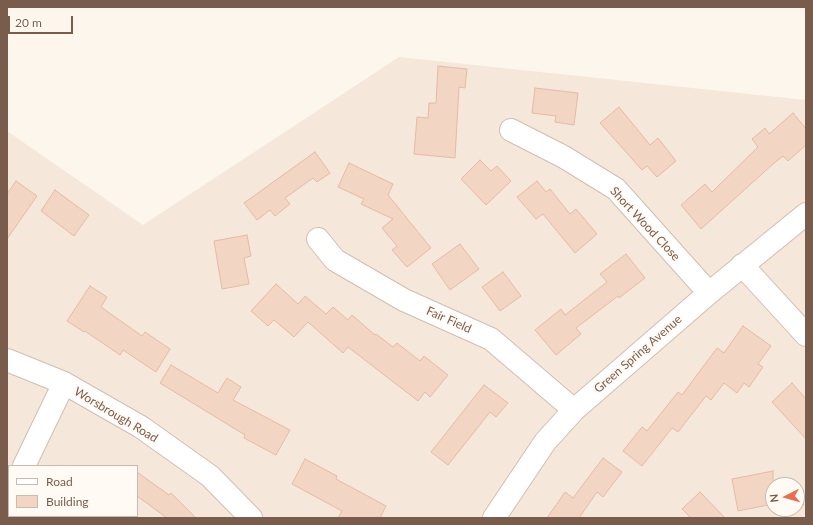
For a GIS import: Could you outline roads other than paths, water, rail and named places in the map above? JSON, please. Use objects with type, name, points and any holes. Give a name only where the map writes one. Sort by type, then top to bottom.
[{"type":"street","name":"Short Wood Close","points":[[511,130],[564,157],[616,188],[708,293]]},
{"type":"street","name":"Green Spring Avenue","points":[[494,518],[545,442],[574,410],[708,293],[806,214]]},
{"type":"street","name":"Fair Field","points":[[318,240],[335,260],[404,300],[491,339],[574,410]]},
{"type":"street","points":[[742,265],[806,335]]},
{"type":"street","name":"Worsbrough Road","points":[[7,360],[64,383],[141,427],[210,476],[251,518]]},
{"type":"street","points":[[24,465],[64,383]]}]
